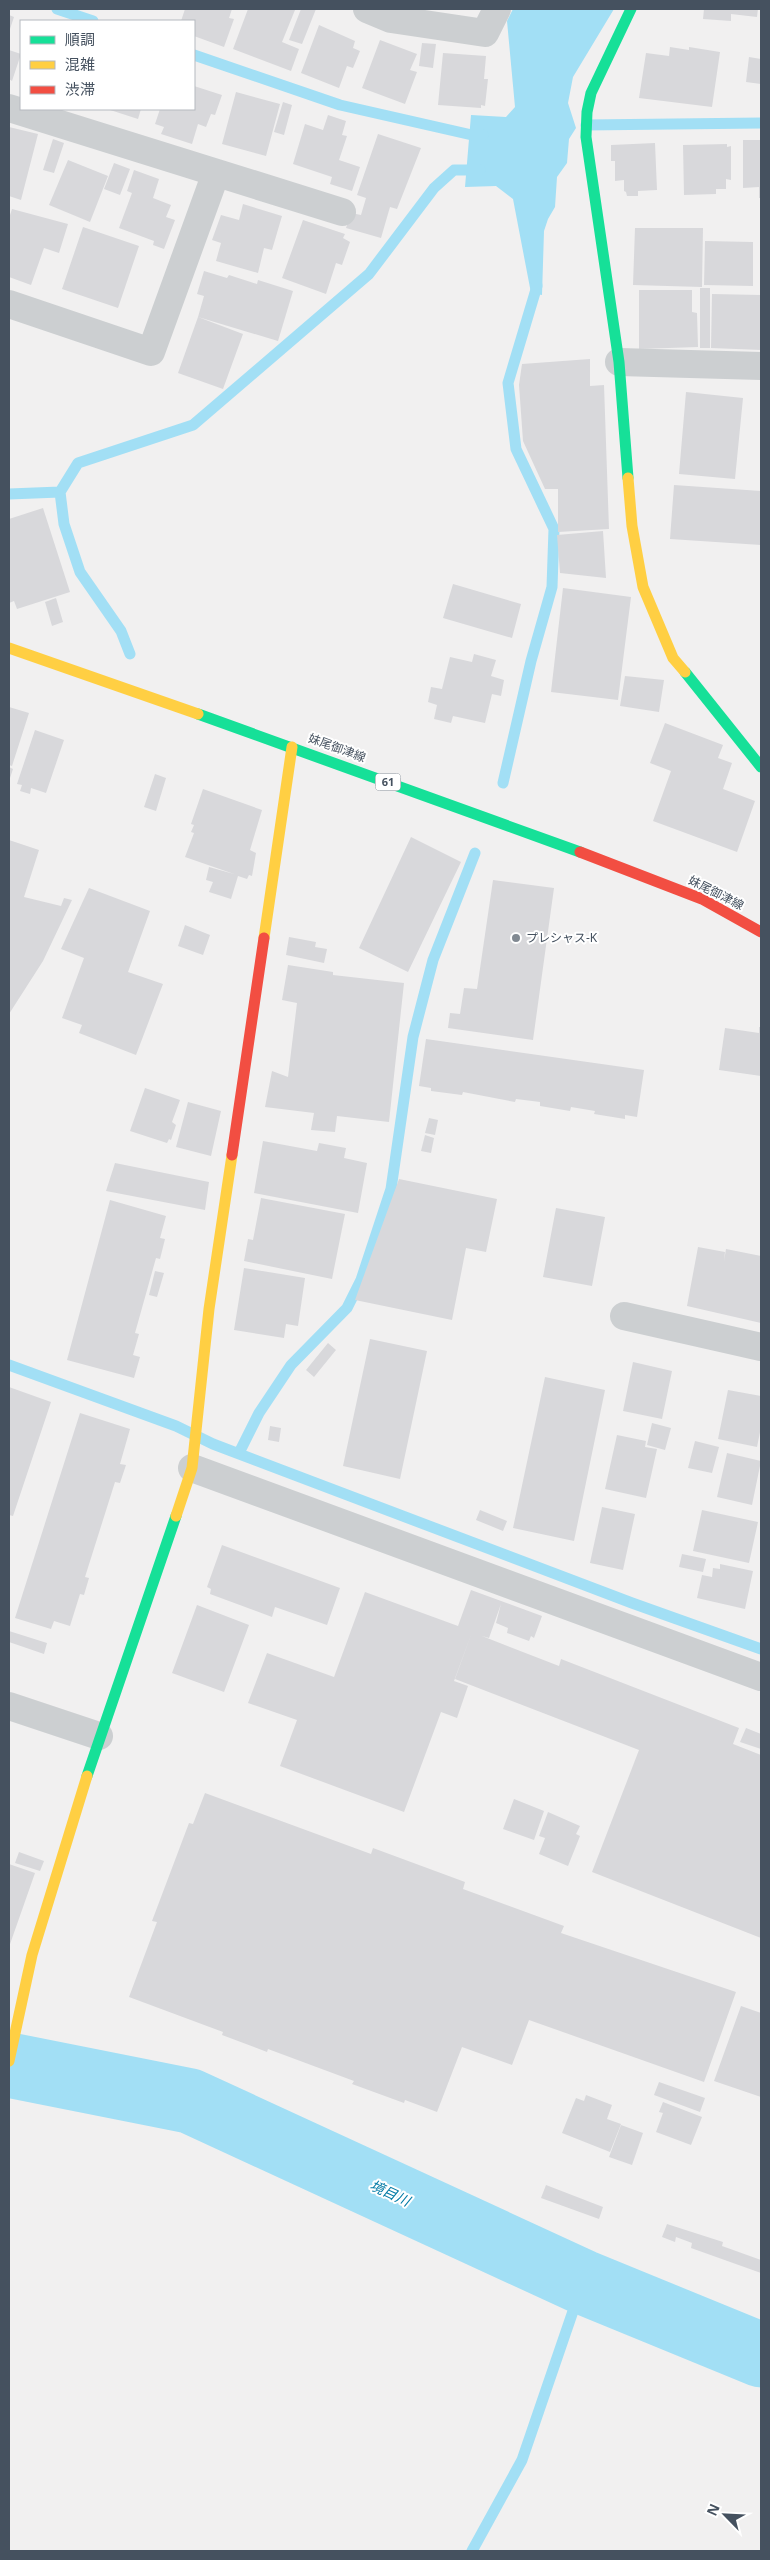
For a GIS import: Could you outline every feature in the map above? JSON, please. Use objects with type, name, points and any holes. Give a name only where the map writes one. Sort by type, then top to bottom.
[{"type":"street","points":[[367,9],[391,19],[485,33],[497,9]]},
{"type":"street","points":[[632,9],[591,93],[587,112],[586,137],[619,362],[632,526],[643,587],[673,658],[761,767]]},
{"type":"street","points":[[9,108],[342,212]]},
{"type":"street","points":[[9,304],[151,352],[216,173]]},
{"type":"street","points":[[619,362],[761,366]]},
{"type":"street","name":"妹尾御津線","points":[[9,648],[292,747],[702,899],[761,932]]},
{"type":"street","points":[[9,2061],[32,1955],[99,1736],[193,1456],[209,1309],[292,747]]},
{"type":"street","points":[[624,1316],[761,1347]]},
{"type":"street","points":[[193,1456],[761,1677]]},
{"type":"street","points":[[9,1706],[99,1736]]},
{"type":"water","points":[[513,9],[614,9],[573,77],[568,103],[576,128],[569,139],[567,163],[557,177],[555,207],[544,231],[542,295],[531,293],[513,199],[496,186],[465,187],[471,115],[506,117],[515,107],[507,21]]},
{"type":"building","points":[[185,9],[232,9],[229,18],[234,19],[224,47],[195,36],[195,20],[181,20]]},
{"type":"building","points":[[248,9],[295,10],[282,42],[299,49],[291,71],[233,49]]},
{"type":"building","points":[[301,9],[316,9],[302,44],[289,40]]},
{"type":"building","points":[[704,9],[758,9],[757,17],[731,14],[731,21],[703,19]]},
{"type":"building","points":[[9,15],[14,17],[9,32]]},
{"type":"building","points":[[319,25],[355,41],[353,48],[360,51],[353,68],[347,66],[339,88],[301,73]]},
{"type":"building","points":[[380,40],[417,54],[410,70],[417,72],[405,104],[362,88]]},
{"type":"building","points":[[422,43],[436,44],[433,68],[419,66]]},
{"type":"building","points":[[670,47],[689,50],[689,47],[720,52],[712,107],[639,98],[646,53],[669,56]]},
{"type":"building","points":[[9,50],[20,54],[20,57],[12,81],[9,79]]},
{"type":"building","points":[[443,53],[486,56],[484,79],[488,79],[485,106],[481,105],[481,108],[438,105]]},
{"type":"building","points":[[749,57],[761,59],[761,84],[746,82]]},
{"type":"building","points":[[195,86],[222,95],[215,115],[211,114],[206,127],[198,124],[192,144],[161,134],[164,127],[155,124],[160,110],[195,110]]},
{"type":"building","points":[[236,92],[280,104],[266,156],[222,144]]},
{"type":"building","points":[[283,102],[292,105],[284,135],[274,132]]},
{"type":"building","points":[[110,110],[141,110],[138,119]]},
{"type":"building","points":[[328,115],[346,121],[342,135],[347,136],[339,160],[360,167],[352,191],[330,184],[332,177],[293,164],[305,124],[323,130]]},
{"type":"building","points":[[9,127],[38,134],[21,200],[9,196]]},
{"type":"building","points":[[378,134],[421,148],[397,209],[390,207],[381,238],[346,228],[351,213],[361,215],[366,198],[357,195]]},
{"type":"building","points":[[53,139],[64,143],[54,173],[43,170]]},
{"type":"building","points":[[743,140],[761,140],[761,198],[759,198],[759,187],[743,188]]},
{"type":"building","points":[[655,143],[657,190],[638,191],[638,196],[627,196],[624,191],[624,180],[615,181],[615,161],[611,161],[611,145]]},
{"type":"building","points":[[727,144],[727,147],[731,146],[731,180],[726,179],[726,189],[716,189],[716,194],[684,195],[683,145]]},
{"type":"building","points":[[68,160],[108,176],[90,222],[49,205]]},
{"type":"building","points":[[114,163],[130,169],[120,195],[104,189]]},
{"type":"building","points":[[134,170],[159,179],[153,198],[171,205],[166,217],[175,220],[164,249],[153,245],[154,241],[119,228],[132,193],[127,191]]},
{"type":"building","points":[[243,204],[282,216],[272,250],[264,248],[258,273],[216,261],[221,243],[212,240],[221,215],[239,220]]},
{"type":"building","points":[[12,209],[68,224],[59,253],[44,248],[31,285],[9,277],[9,218]]},
{"type":"building","points":[[303,220],[345,234],[343,238],[350,242],[342,265],[336,263],[326,294],[282,278]]},
{"type":"building","points":[[83,227],[139,246],[118,308],[62,289]]},
{"type":"building","points":[[635,228],[703,228],[702,287],[633,285]]},
{"type":"building","points":[[705,241],[753,242],[753,286],[704,285]]},
{"type":"building","points":[[204,271],[227,278],[229,275],[257,284],[258,280],[293,291],[278,341],[198,317],[204,296],[197,294]]},
{"type":"building","points":[[700,288],[710,288],[710,348],[700,348]]},
{"type":"building","points":[[639,290],[692,290],[692,312],[697,313],[698,347],[639,349]]},
{"type":"building","points":[[712,294],[761,295],[761,350],[711,348]]},
{"type":"building","points":[[198,317],[243,334],[223,389],[178,373]]},
{"type":"building","points":[[590,359],[590,386],[604,385],[609,529],[558,532],[558,489],[545,489],[523,441],[519,385],[522,364]]},
{"type":"building","points":[[686,392],[743,398],[735,479],[679,474]]},
{"type":"building","points":[[674,485],[761,491],[761,545],[670,539]]},
{"type":"building","points":[[43,508],[70,592],[17,609],[14,601],[9,603],[9,519]]},
{"type":"building","points":[[603,531],[606,578],[560,573],[557,535]]},
{"type":"building","points":[[453,584],[521,604],[512,638],[443,618]]},
{"type":"building","points":[[563,588],[631,597],[618,700],[551,692]]},
{"type":"building","points":[[56,598],[63,622],[52,626],[45,602]]},
{"type":"building","points":[[474,654],[496,660],[491,676],[504,680],[501,696],[492,694],[485,723],[453,716],[451,723],[434,719],[437,705],[428,702],[431,687],[442,689],[450,657],[472,662]]},
{"type":"building","points":[[625,676],[664,680],[659,712],[620,706]]},
{"type":"building","points":[[9,707],[29,713],[12,766],[9,765]]},
{"type":"building","points":[[665,723],[723,745],[718,758],[732,763],[723,789],[755,801],[737,852],[653,821],[671,771],[650,763]]},
{"type":"building","points":[[35,730],[64,740],[46,793],[31,788],[30,794],[20,791],[22,785],[17,784]]},
{"type":"building","points":[[9,767],[13,769],[9,781]]},
{"type":"building","points":[[155,774],[166,778],[156,811],[144,807]]},
{"type":"building","points":[[203,789],[262,810],[250,850],[256,853],[252,876],[249,875],[247,879],[238,876],[231,899],[209,892],[213,882],[206,880],[209,867],[234,874],[185,857],[194,833],[191,832],[194,825],[191,824]]},
{"type":"building","points":[[411,837],[461,862],[408,972],[359,948]]},
{"type":"building","points":[[9,840],[39,850],[24,897],[61,906],[64,898],[72,900],[43,961],[9,1014]]},
{"type":"building","name":"プレシャス-K","points":[[493,880],[554,888],[533,1040],[448,1028],[450,1013],[460,1014],[464,988],[477,989]]},
{"type":"building","points":[[89,888],[150,911],[128,972],[163,984],[136,1055],[79,1033],[82,1025],[62,1018],[84,958],[61,949]]},
{"type":"building","points":[[185,925],[210,935],[203,955],[178,946]]},
{"type":"building","points":[[289,937],[316,942],[315,947],[327,949],[324,963],[286,955]]},
{"type":"building","points":[[288,965],[333,972],[333,975],[404,983],[389,1122],[337,1116],[335,1132],[311,1130],[314,1113],[265,1107],[272,1071],[288,1077],[297,1003],[282,1000]]},
{"type":"building","points":[[759,1027],[761,1027],[761,1076],[719,1070],[725,1028],[759,1033]]},
{"type":"building","points":[[426,1039],[644,1070],[637,1117],[625,1115],[625,1119],[594,1114],[595,1111],[571,1107],[570,1111],[540,1106],[540,1102],[516,1099],[515,1102],[463,1092],[462,1095],[431,1091],[431,1088],[419,1086]]},
{"type":"building","points":[[145,1088],[180,1100],[172,1122],[176,1125],[171,1140],[169,1139],[167,1143],[130,1131]]},
{"type":"building","points":[[188,1102],[221,1111],[211,1156],[176,1147]]},
{"type":"building","points":[[429,1118],[438,1120],[435,1135],[425,1133]]},
{"type":"building","points":[[425,1135],[434,1138],[431,1153],[421,1151]]},
{"type":"building","points":[[263,1141],[317,1151],[319,1143],[346,1148],[344,1158],[367,1163],[358,1213],[254,1193]]},
{"type":"building","points":[[115,1163],[209,1182],[205,1210],[106,1191]]},
{"type":"building","points":[[399,1179],[497,1199],[486,1252],[466,1248],[452,1320],[355,1300]]},
{"type":"building","points":[[261,1198],[345,1214],[332,1279],[244,1261],[248,1239],[253,1240]]},
{"type":"building","points":[[110,1200],[166,1216],[160,1238],[165,1239],[160,1259],[156,1258],[135,1333],[139,1334],[133,1355],[140,1357],[134,1378],[67,1360]]},
{"type":"building","points":[[556,1208],[605,1217],[592,1286],[543,1277]]},
{"type":"building","points":[[698,1247],[725,1252],[724,1261],[726,1249],[761,1256],[761,1323],[687,1306]]},
{"type":"building","points":[[244,1268],[305,1278],[298,1326],[286,1324],[284,1338],[234,1330]]},
{"type":"building","points":[[155,1271],[164,1273],[157,1297],[149,1295]]},
{"type":"building","points":[[370,1339],[427,1351],[400,1479],[343,1466]]},
{"type":"building","points":[[328,1343],[336,1350],[314,1377],[306,1370]]},
{"type":"building","points":[[633,1362],[672,1371],[662,1419],[623,1411]]},
{"type":"building","points":[[545,1377],[605,1390],[574,1541],[513,1528]]},
{"type":"building","points":[[9,1387],[51,1402],[13,1516],[9,1515]]},
{"type":"building","points":[[728,1390],[761,1396],[761,1427],[757,1447],[718,1439]]},
{"type":"building","points":[[80,1413],[130,1429],[120,1464],[126,1465],[120,1483],[115,1482],[85,1577],[89,1578],[84,1595],[80,1594],[70,1626],[54,1621],[51,1629],[15,1618]]},
{"type":"building","points":[[652,1423],[671,1428],[665,1450],[647,1445]]},
{"type":"building","points":[[270,1426],[281,1428],[279,1442],[268,1440]]},
{"type":"building","points":[[617,1435],[646,1441],[645,1447],[657,1449],[646,1498],[605,1489]]},
{"type":"building","points":[[695,1441],[719,1447],[712,1473],[688,1468]]},
{"type":"building","points":[[727,1453],[761,1461],[752,1505],[717,1497]]},
{"type":"building","points":[[602,1507],[635,1514],[623,1570],[590,1563]]},
{"type":"building","points":[[480,1510],[507,1521],[503,1531],[476,1520]]},
{"type":"building","points":[[702,1510],[758,1522],[749,1563],[693,1551]]},
{"type":"building","points":[[222,1545],[340,1588],[327,1625],[275,1607],[272,1617],[210,1594],[211,1589],[207,1587]]},
{"type":"building","points":[[682,1554],[706,1559],[703,1572],[679,1567]]},
{"type":"building","points":[[720,1564],[753,1571],[745,1609],[697,1598],[702,1575],[712,1577],[713,1568],[720,1569]]},
{"type":"building","points":[[471,1590],[542,1616],[534,1638],[531,1636],[529,1641],[507,1633],[508,1628],[496,1623],[501,1604],[489,1638],[482,1636],[559,1666],[561,1659],[739,1728],[733,1744],[761,1755],[761,1938],[592,1872],[639,1750],[455,1679],[472,1632],[454,1681],[468,1686],[457,1718],[441,1712],[404,1812],[280,1766],[297,1720],[248,1703],[267,1653],[334,1677],[365,1592],[458,1626]]},
{"type":"building","points":[[197,1605],[249,1625],[224,1692],[172,1673]]},
{"type":"building","points":[[9,1631],[47,1643],[44,1654],[9,1642]]},
{"type":"building","points":[[746,1728],[761,1734],[761,1749],[740,1742]]},
{"type":"building","points":[[205,1793],[371,1854],[373,1848],[465,1882],[463,1889],[564,1926],[561,1933],[736,1992],[704,2082],[529,2020],[512,2065],[462,2047],[437,2112],[405,2100],[404,2103],[352,2084],[354,2081],[268,2049],[267,2052],[222,2035],[223,2032],[129,1997],[157,1922],[152,1921],[189,1823],[193,1824]]},
{"type":"building","points":[[514,1799],[544,1811],[534,1840],[503,1829]]},
{"type":"building","points":[[548,1812],[580,1826],[576,1834],[580,1836],[568,1866],[539,1854],[545,1838],[539,1836]]},
{"type":"building","points":[[19,1852],[44,1861],[40,1871],[15,1863]]},
{"type":"building","points":[[9,1864],[35,1873],[9,1947]]},
{"type":"building","points":[[741,2006],[761,2013],[761,2097],[714,2081]]},
{"type":"building","points":[[659,2082],[705,2098],[700,2112],[654,2095]]},
{"type":"building","points":[[586,2095],[612,2105],[607,2119],[621,2124],[610,2152],[562,2133],[576,2098],[584,2101]]},
{"type":"building","points":[[663,2102],[702,2117],[691,2145],[656,2132],[663,2113],[659,2112]]},
{"type":"building","points":[[621,2125],[643,2133],[632,2165],[609,2157]]},
{"type":"building","points":[[546,2185],[603,2207],[599,2219],[541,2198]]},
{"type":"building","points":[[667,2224],[723,2242],[722,2246],[761,2260],[761,2273],[691,2248],[692,2243],[676,2237],[675,2242],[662,2237]]},
{"type":"waterway","points":[[57,9],[90,20]]},
{"type":"waterway","points":[[195,55],[340,105],[472,135],[483,135]]},
{"type":"waterway","points":[[586,125],[761,123]]},
{"type":"waterway","points":[[9,494],[60,492],[78,463],[193,425],[369,274],[434,188],[454,170],[480,170]]},
{"type":"waterway","points":[[503,783],[531,661],[552,587],[554,529],[516,449],[508,383],[537,286],[536,279]]},
{"type":"waterway","points":[[60,492],[64,524],[80,572],[121,631],[130,654]]},
{"type":"waterway","points":[[239,1453],[259,1413],[291,1365],[347,1308],[361,1280],[391,1189],[413,1037],[433,960],[475,853]]},
{"type":"waterway","points":[[9,1365],[176,1426],[213,1444],[632,1603],[761,1649]]},
{"type":"waterway","name":"境目川","points":[[9,2065],[190,2101],[583,2282],[761,2355]]},
{"type":"waterway","points":[[472,2551],[522,2460],[583,2282]]},
{"type":"traffic: fast","points":[[628,478],[619,362],[586,137],[587,112],[591,93],[631,9]]},
{"type":"traffic: fast","points":[[685,672],[761,767]]},
{"type":"traffic: fast","points":[[198,714],[580,852]]},
{"type":"traffic: fast","points":[[87,1776],[176,1516]]},
{"type":"traffic: slow","points":[[628,478],[632,526],[643,587],[673,658],[685,672]]},
{"type":"traffic: slow","points":[[9,648],[198,714]]},
{"type":"traffic: slow","points":[[264,938],[292,747]]},
{"type":"traffic: slow","points":[[176,1516],[192,1468],[209,1309],[232,1155]]},
{"type":"traffic: slow","points":[[9,2061],[32,1955],[87,1776]]},
{"type":"traffic: jam","points":[[580,852],[702,899],[761,932]]},
{"type":"traffic: jam","points":[[232,1155],[264,938]]},
{"type":"place","name":"プレシャス-K","points":[[516,938]]}]
